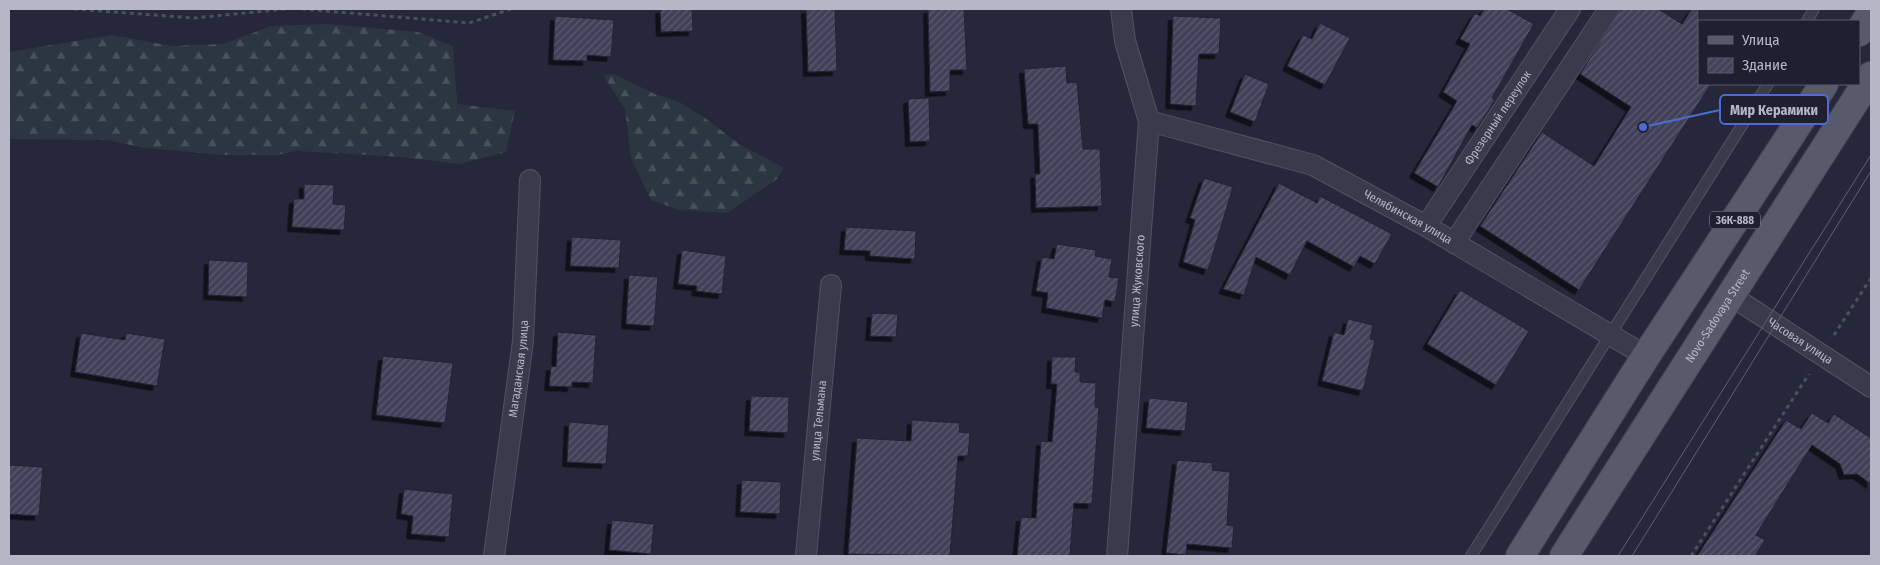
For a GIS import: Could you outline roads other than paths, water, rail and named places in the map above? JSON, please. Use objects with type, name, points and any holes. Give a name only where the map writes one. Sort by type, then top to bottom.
[{"type":"main road","points":[[1860,30],[1871,12]]},
{"type":"main road","name":"Novo-Sadovaya Street","points":[[1564,556],[1871,76]]},
{"type":"main road","name":"36К-888","points":[[1520,556],[1646,356],[1823,85]]},
{"type":"street","name":"улица Жуковского","points":[[1117,556],[1149,121],[1125,40],[1121,9]]},
{"type":"street","name":"Фрезерный переулок","points":[[1426,226],[1570,9]]},
{"type":"street","points":[[1454,243],[1609,9]]},
{"type":"street","name":"Челябинская улица","points":[[1149,121],[1313,165],[1426,226],[1646,356]]},
{"type":"street","name":"Магаданская улица","points":[[494,556],[523,342],[530,180]]},
{"type":"street","name":"улица Тельмана","points":[[806,556],[831,286]]},
{"type":"street","name":"Часовая улица","points":[[1730,295],[1871,387]]},
{"type":"lane","points":[[1807,20],[1814,9]]},
{"type":"lane","points":[[1471,556],[1767,85]]},
{"type":"tram line","points":[[1618,556],[1871,155]]},
{"type":"tram line","points":[[1632,556],[1871,171]]},
{"type":"place","name":"Мир Керамики","points":[[1643,127]]}]
